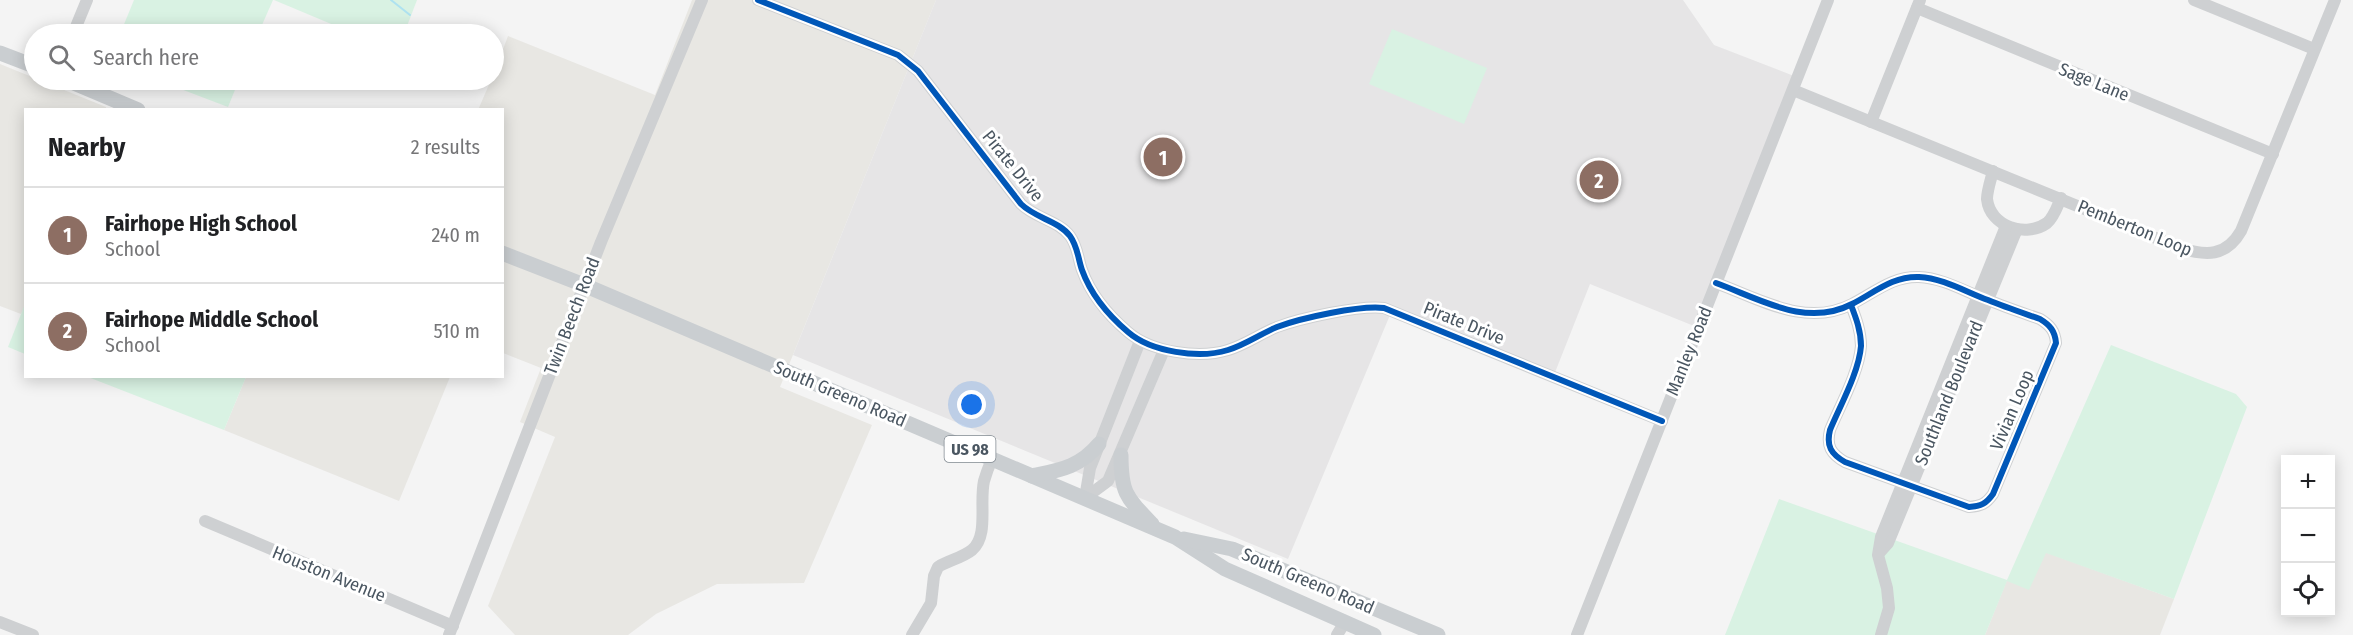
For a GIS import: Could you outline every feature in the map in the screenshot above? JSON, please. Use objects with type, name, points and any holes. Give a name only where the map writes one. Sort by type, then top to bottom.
[{"type":"main road","points":[[0,53],[24,62]]},
{"type":"main road","points":[[91,90],[133,108]]},
{"type":"main road","name":"South Greeno Road","points":[[504,254],[584,285],[1156,528],[1175,537],[1225,569],[1342,631],[1374,635]]},
{"type":"main road","points":[[1032,476],[1061,470],[1087,459],[1099,444]]},
{"type":"main road","points":[[1120,455],[1124,492],[1156,528]]},
{"type":"main road","name":"South Greeno Road","points":[[1175,537],[1232,549],[1438,635]]},
{"type":"street","points":[[77,24],[87,0]]},
{"type":"street","name":"Twin Beech Road","points":[[451,630],[584,285],[702,0]]},
{"type":"street","name":"Pirate Drive","points":[[758,0],[898,56],[918,71],[1029,213],[1065,230],[1077,248],[1090,290],[1111,315],[1140,341],[1164,350],[1205,353],[1227,351],[1280,326],[1363,307],[1384,308],[1662,421]]},
{"type":"street","name":"Manley Road","points":[[1577,635],[1828,0]]},
{"type":"street","points":[[2194,0],[2314,49]]},
{"type":"street","name":"Pemberton Loop","points":[[1792,90],[2180,248],[2200,254],[2211,254],[2224,249],[2236,239],[2335,0]]},
{"type":"street","points":[[1871,122],[1918,4]]},
{"type":"street","name":"Sage Lane","points":[[1918,4],[2272,154]]},
{"type":"street","points":[[1993,171],[1987,198],[1995,216],[2012,228],[2028,230],[2047,223],[2054,215],[2061,198]]},
{"type":"street","name":"Southland Boulevard","points":[[1881,635],[1889,608],[1889,599],[1878,555],[1888,543],[1907,485],[2012,228]]},
{"type":"street","points":[[1716,283],[1800,313],[1830,313],[1851,305],[1889,283],[1919,277],[1940,281],[1983,298]]},
{"type":"street","name":"Vivian Loop","points":[[1907,485],[1969,507],[1980,507],[1988,502],[1993,495],[2053,352],[2056,343],[2055,333],[2049,324],[1983,298]]},
{"type":"street","points":[[1851,305],[1859,327],[1861,346],[1857,364],[1830,430],[1829,449],[1835,457],[1845,462],[1907,485]]},
{"type":"street","points":[[1085,498],[1090,468],[1140,341]]},
{"type":"street","points":[[1085,498],[1108,482],[1164,350]]},
{"type":"street","points":[[912,635],[931,603],[934,576],[938,567],[963,555],[978,544],[983,526],[981,508],[984,482],[992,459]]},
{"type":"street","name":"Houston Avenue","points":[[204,521],[451,630]]},
{"type":"street","points":[[0,622],[33,635]]},
{"type":"shaded area","points":[[692,0],[936,0],[780,387],[872,425],[804,583],[717,584],[656,614],[628,635],[515,635],[488,606],[555,437],[520,422],[541,368],[504,353],[504,108],[479,108],[487,90],[504,90],[504,47],[508,36],[655,95]]},
{"type":"shaded area","points":[[936,0],[1683,0],[1714,45],[1794,76],[1694,326],[1590,284],[1552,380],[1390,315],[1288,559],[793,355]]},
{"type":"shaded area","points":[[0,64],[24,74],[24,90],[64,90],[106,108],[24,108],[24,308],[21,314],[0,306]]},
{"type":"shaded area","points":[[246,378],[450,378],[399,501],[224,430]]},
{"type":"shaded area","points":[[2045,552],[2174,599],[2160,635],[1985,635],[2007,580]]},
{"type":"green space","points":[[134,0],[273,0],[262,24],[124,24]]},
{"type":"green space","points":[[274,0],[417,0],[408,24],[331,24]]},
{"type":"green space","points":[[1392,29],[1487,68],[1464,124],[1369,84]]},
{"type":"green space","points":[[183,90],[235,90],[228,107]]},
{"type":"green space","points":[[24,307],[24,354],[8,347]]},
{"type":"green space","points":[[2111,345],[2236,394],[2247,407],[2174,599],[2046,553],[2029,590],[2007,581],[1985,635],[1725,635],[1779,499],[2007,580]]},
{"type":"green space","points":[[91,378],[246,378],[224,430]]},
{"type":"waterway","points":[[391,0],[410,15]]},
{"type":"cycle path","points":[[758,0],[898,55],[918,71],[1021,204],[1060,227],[1070,236],[1086,279],[1107,312],[1128,332],[1149,345],[1190,354],[1216,353],[1234,348],[1277,327],[1300,320],[1346,310],[1384,308],[1662,421]]},
{"type":"cycle path","points":[[1716,283],[1766,303],[1800,312],[1818,313],[1835,311],[1852,304],[1900,279],[1928,278],[2040,319],[2047,324],[2053,332],[2056,343],[1993,494],[1985,502],[1969,507],[1845,462],[1833,453],[1829,445],[1830,430],[1860,356],[1859,330],[1851,305]]},
{"type":"place","name":"Fairhope High School","points":[[1163,157]]},
{"type":"place","name":"Fairhope Middle School","points":[[1599,180]]}]
